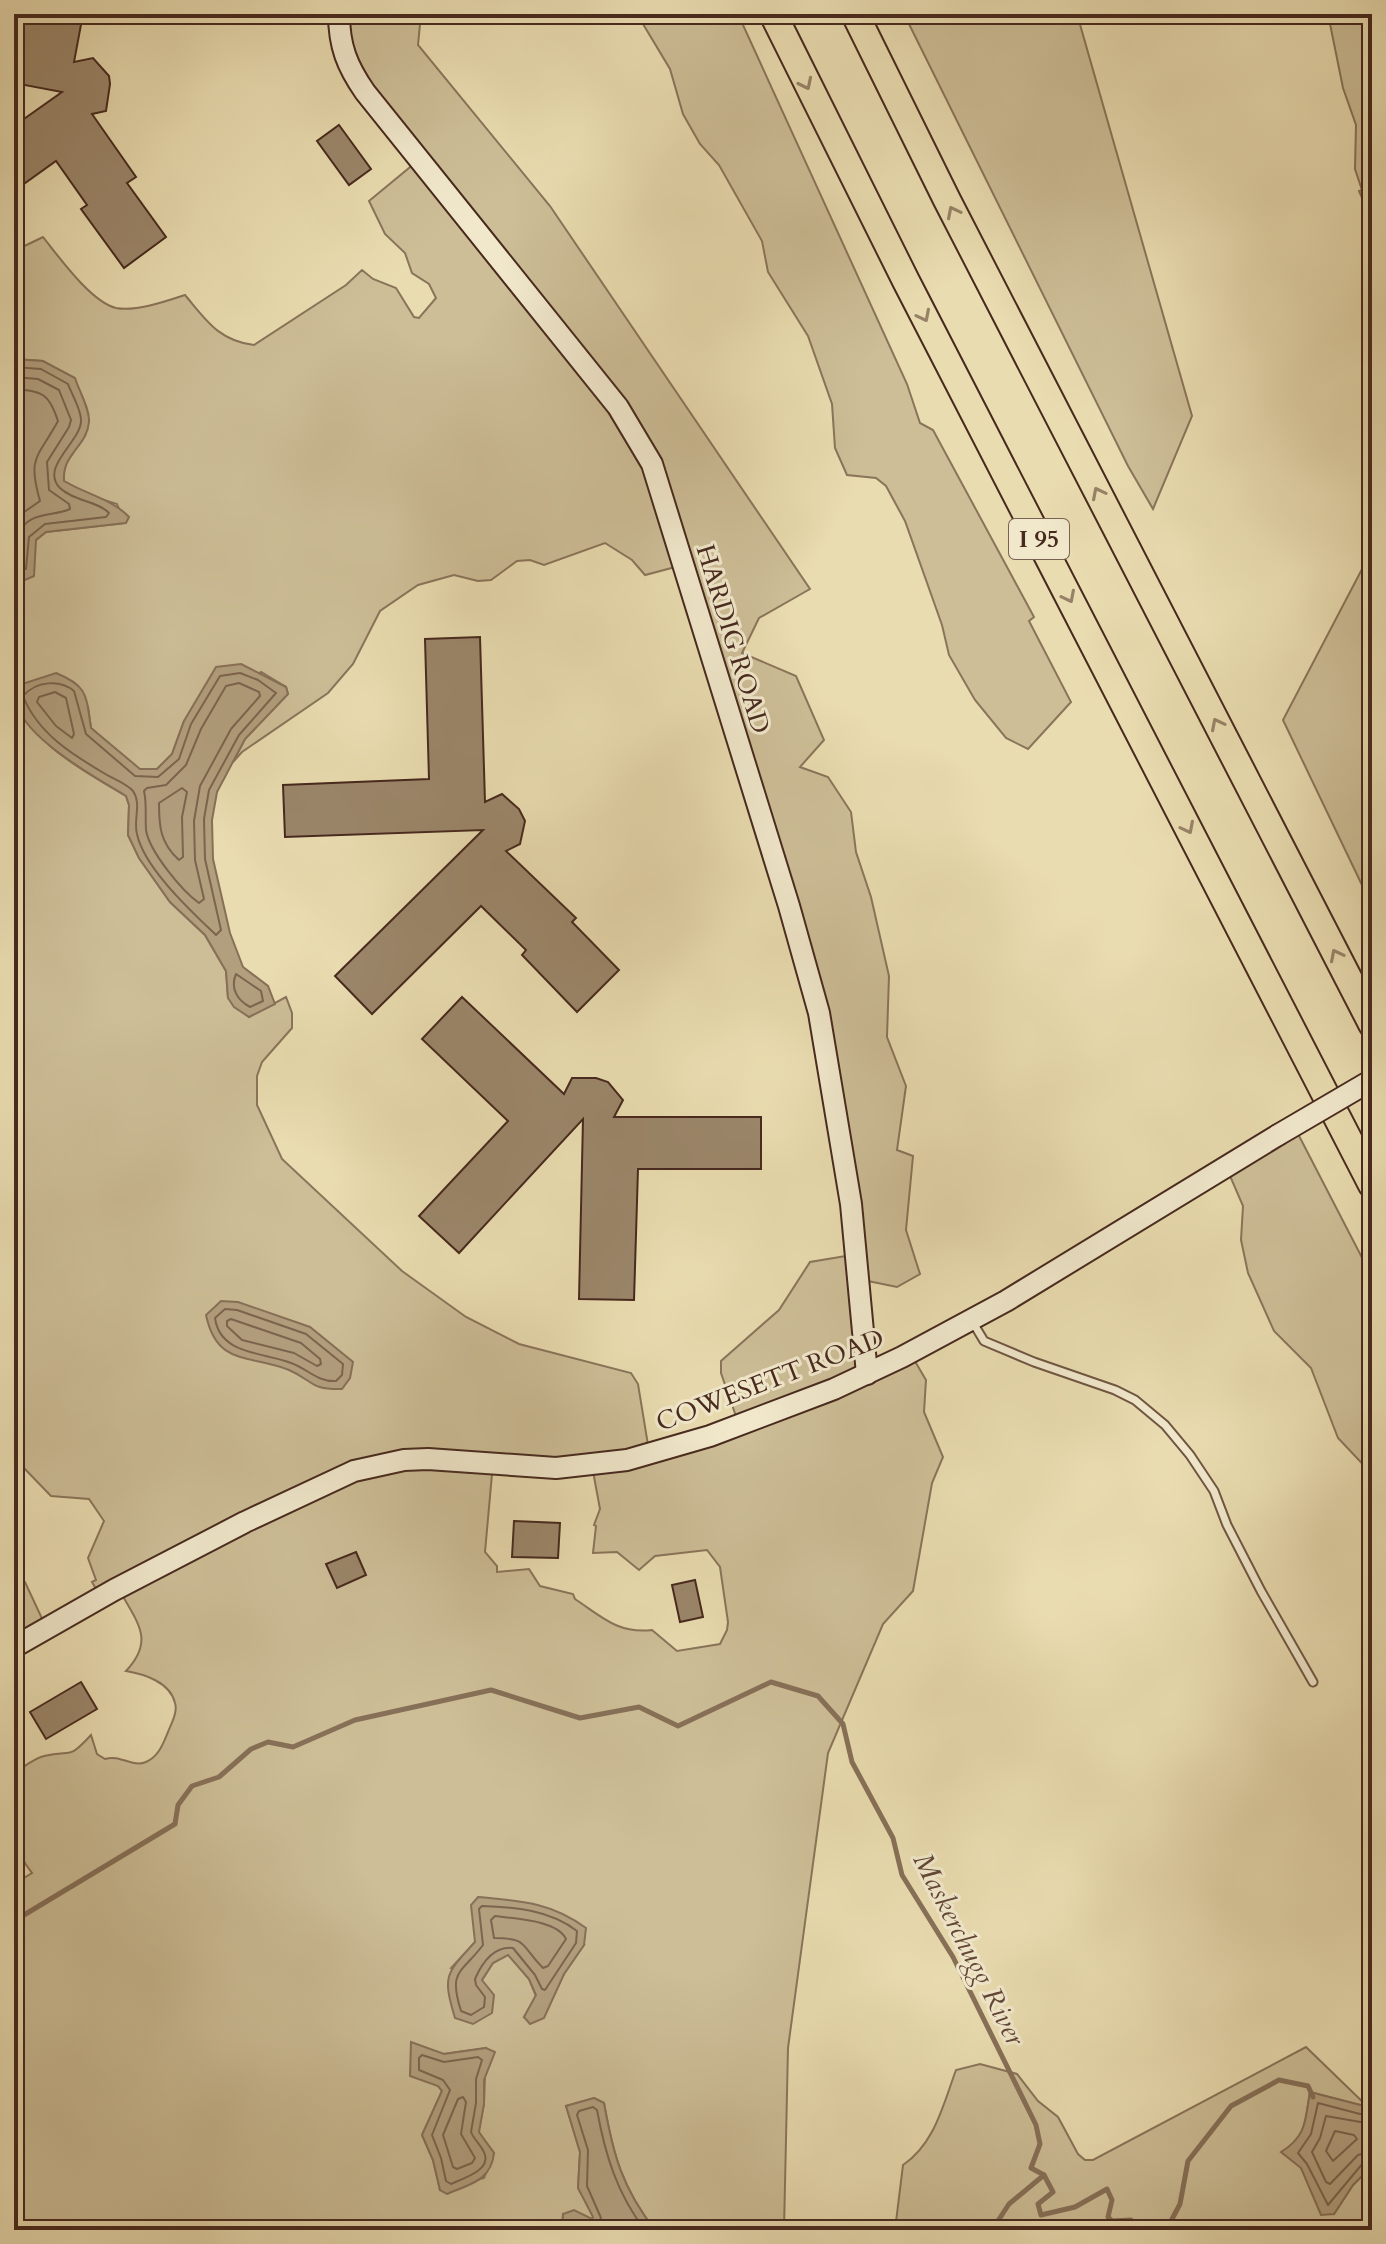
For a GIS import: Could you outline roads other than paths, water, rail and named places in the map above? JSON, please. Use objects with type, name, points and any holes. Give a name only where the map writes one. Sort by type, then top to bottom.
[{"type":"highway","name":"I 95","points":[[773,14],[906,281],[1372,1185]]},
{"type":"highway","name":"I 95","points":[[855,14],[941,188],[1372,1024]]},
{"type":"main road","name":"HARDIG ROAD","points":[[339,14],[343,52],[348,67],[365,92],[618,407],[652,464],[789,906],[819,1013],[851,1204],[867,1374]]},
{"type":"main road","name":"COWESETT ROAD","points":[[14,1647],[114,1590],[245,1522],[354,1471],[416,1459],[455,1459],[556,1468],[627,1460],[710,1436],[867,1374],[1006,1301],[1372,1080]]},
{"type":"lane","points":[[970,1320],[984,1341],[1115,1390],[1135,1400],[1165,1425],[1214,1491],[1227,1525],[1261,1591],[1313,1682]]},
{"type":"water","points":[[14,359],[43,361],[75,378],[89,422],[84,438],[67,463],[64,481],[107,501],[129,517],[126,523],[46,532],[36,540],[34,576],[25,580],[16,578],[14,572]]},
{"type":"water","points":[[241,664],[286,687],[288,694],[245,739],[217,792],[212,820],[213,859],[230,933],[243,967],[268,986],[275,1004],[249,1017],[234,1007],[228,998],[226,971],[205,935],[170,902],[139,858],[128,835],[129,805],[126,796],[44,741],[19,712],[15,697],[19,685],[56,673],[74,682],[84,693],[91,728],[140,769],[157,769],[172,754],[184,721],[216,667]]},
{"type":"water","points":[[221,1301],[238,1302],[310,1327],[353,1362],[350,1378],[342,1389],[324,1388],[289,1370],[227,1351],[211,1332],[206,1315]]},
{"type":"water","points":[[478,1897],[548,1908],[586,1928],[584,1945],[564,1974],[544,2018],[530,2024],[524,2017],[536,1995],[529,1979],[508,1955],[493,1963],[482,1980],[494,1995],[492,2013],[473,2024],[455,2018],[449,1976],[475,1942],[471,1905]]},
{"type":"water","points":[[411,2042],[444,2054],[486,2048],[495,2052],[484,2080],[479,2132],[494,2153],[492,2162],[484,2176],[447,2194],[440,2190],[433,2160],[422,2135],[442,2091],[438,2086],[410,2076]]},
{"type":"water","points":[[1310,2092],[1372,2108],[1372,2166],[1353,2185],[1334,2214],[1321,2215],[1301,2168],[1281,2152],[1300,2133]]},
{"type":"water","points":[[594,2098],[604,2103],[620,2170],[634,2200],[655,2230],[562,2230],[563,2214],[574,2210],[593,2217],[578,2188],[580,2152],[566,2106]]},
{"type":"waterway","name":"Maskerchugg River","points":[[14,1921],[175,1824],[178,1805],[192,1786],[219,1777],[251,1749],[268,1742],[293,1747],[355,1720],[491,1690],[580,1718],[639,1707],[678,1726],[771,1682],[818,1696],[843,1724],[852,1762],[893,1838],[902,1875],[953,1957],[1036,2125],[1040,2144],[1031,2168],[1044,2175],[1053,2192],[1038,2204],[1041,2215],[1075,2207],[1107,2189],[1112,2200],[1108,2217],[1112,2221],[1131,2220],[1134,2230]]},
{"type":"waterway","name":"Maskerchugg River","points":[[1160,2230],[1171,2221],[1180,2204],[1188,2161],[1231,2106],[1279,2080],[1308,2086],[1313,2097]]},
{"type":"waterway","points":[[992,2230],[1009,2204],[1044,2175]]}]
